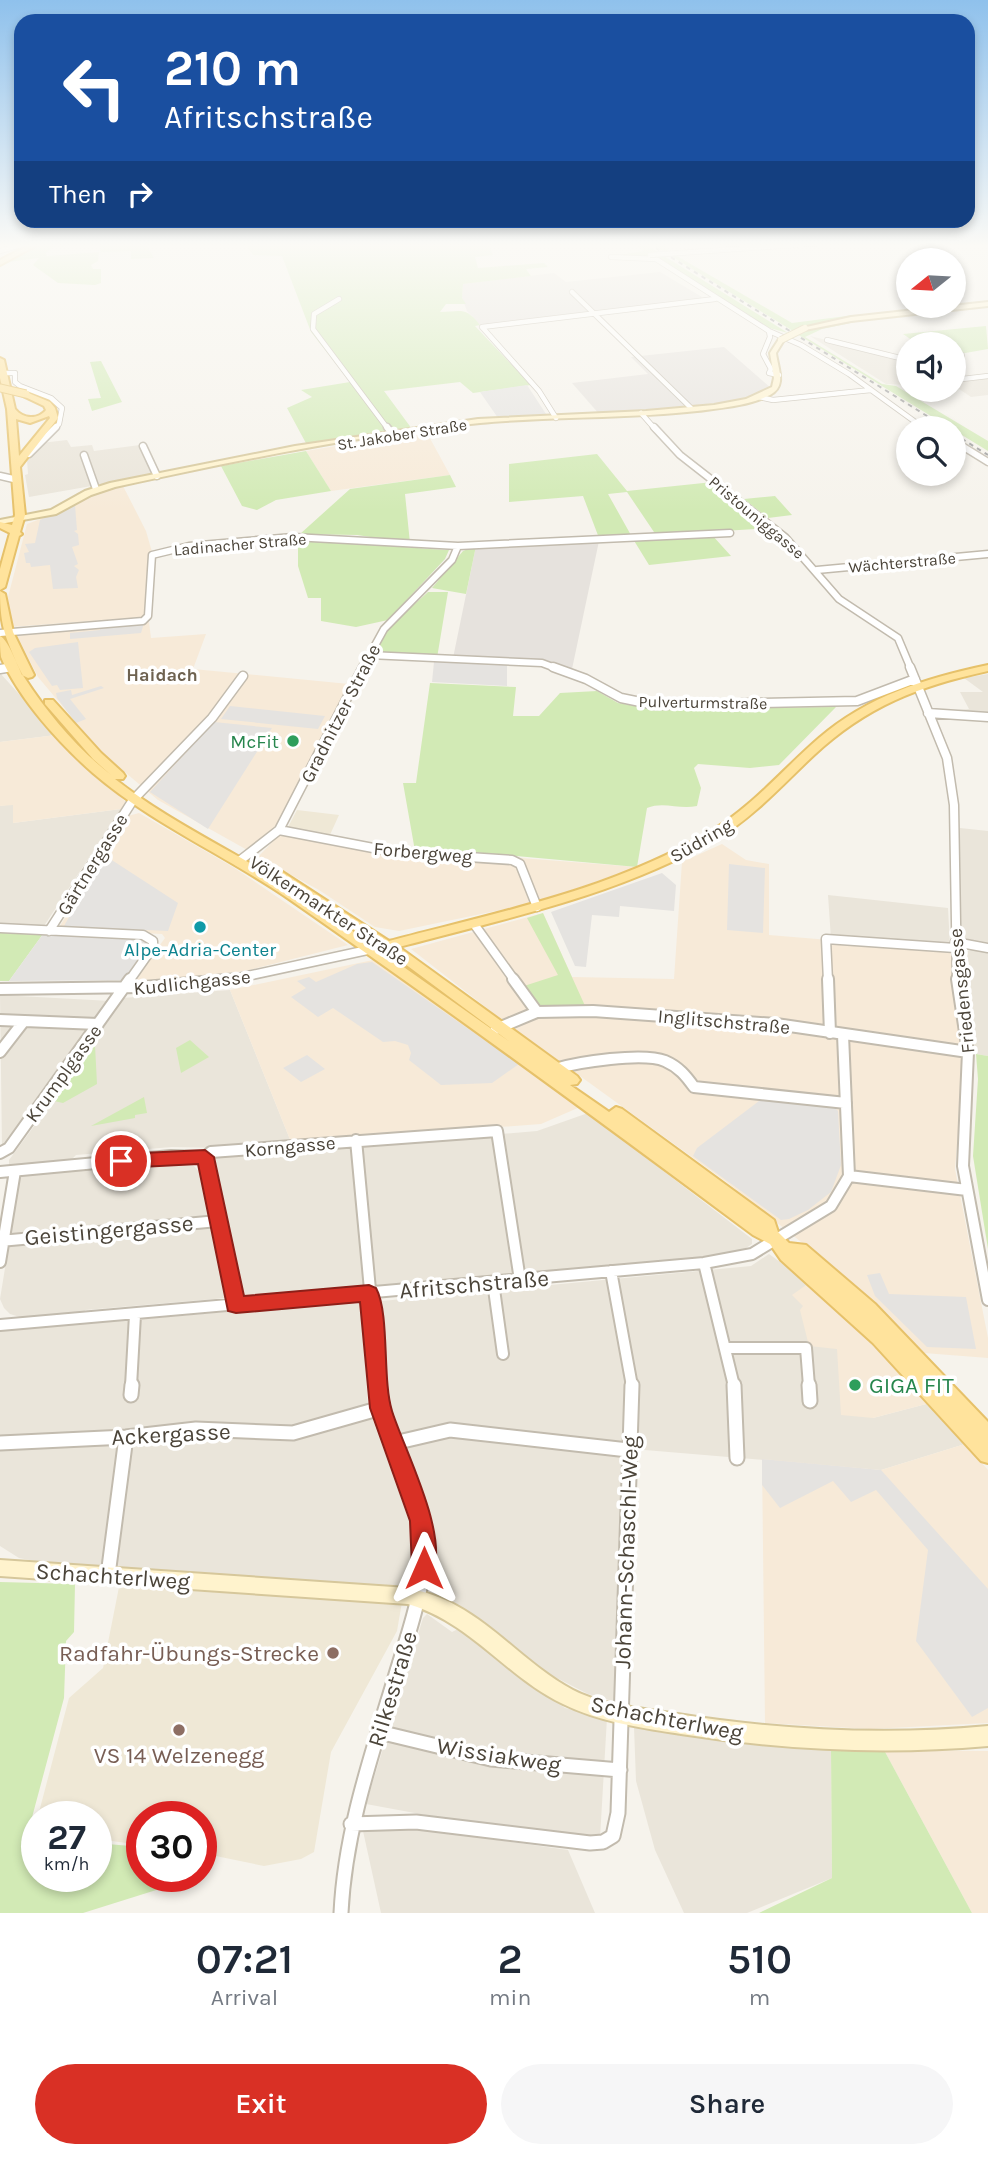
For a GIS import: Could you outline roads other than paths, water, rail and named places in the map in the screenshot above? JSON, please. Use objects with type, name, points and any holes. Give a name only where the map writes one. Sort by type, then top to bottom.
[{"type":"main road","points":[[759,397],[774,389],[779,375],[773,355],[781,340],[796,332]]},
{"type":"main road","points":[[0,360],[18,463],[20,508],[17,534],[0,587]]},
{"type":"main road","points":[[0,388],[26,394],[51,408]]},
{"type":"main road","name":"St. Jakober Straße","points":[[20,520],[53,512],[96,489],[393,435],[478,421],[641,413],[759,397]]},
{"type":"main road","points":[[0,408],[12,429]]},
{"type":"main road","points":[[10,409],[17,417],[30,420],[45,416],[51,408]]},
{"type":"main road","points":[[18,463],[52,422],[51,408]]},
{"type":"main road","points":[[20,508],[31,513],[53,512]]},
{"type":"main road","points":[[0,523],[17,534]]},
{"type":"main road","name":"Völkermarkter Straße","points":[[0,594],[11,667],[91,758],[136,797],[243,860],[379,948],[559,1070],[746,1207],[768,1224],[787,1255],[885,1334],[985,1429]]},
{"type":"main road","name":"Südring","points":[[409,940],[537,908],[638,873],[716,833],[764,798],[842,724],[866,709],[916,682],[988,668]]},
{"type":"main road","name":"Völkermarkter Straße","points":[[243,860],[356,939],[407,959],[496,1029],[537,1067],[777,1241]]},
{"type":"main road","points":[[379,948],[409,940],[407,959]]},
{"type":"main road","name":"Völkermarkter Straße","points":[[885,1334],[988,1455]]},
{"type":"main road","name":"Schachterlweg","points":[[0,1568],[419,1598],[438,1605],[457,1617],[556,1690],[586,1704],[621,1714],[781,1738],[910,1740],[988,1735]]},
{"type":"street","points":[[315,332],[393,435]]},
{"type":"street","points":[[487,332],[538,391],[556,418]]},
{"type":"street","points":[[612,332],[691,408]]},
{"type":"street","points":[[770,332],[771,336],[763,354],[771,368],[769,373],[779,375]]},
{"type":"street","points":[[772,332],[790,339],[912,416]]},
{"type":"street","points":[[827,340],[896,357]]},
{"type":"street","points":[[4,373],[15,373],[15,382],[19,386],[52,398],[63,413],[53,431],[26,459],[18,463]]},
{"type":"street","points":[[966,379],[988,376]]},
{"type":"street","points":[[759,397],[773,400],[871,390]]},
{"type":"street","name":"Pristouniggasse","points":[[641,413],[680,456],[766,520],[817,570],[839,599],[898,638],[916,682]]},
{"type":"street","points":[[143,446],[157,476]]},
{"type":"street","points":[[966,448],[988,462]]},
{"type":"street","points":[[84,455],[96,489]]},
{"type":"street","points":[[0,477],[18,480]]},
{"type":"street","points":[[0,523],[20,520]]},
{"type":"street","points":[[458,546],[730,533]]},
{"type":"street","name":"Ladinacher Straße","points":[[5,639],[143,621],[148,617],[152,555],[188,546],[293,537],[356,538],[434,547],[458,546]]},
{"type":"street","name":"Gradnitzer Straße","points":[[243,860],[279,830],[384,629],[452,560],[458,546]]},
{"type":"street","name":"Wächterstraße","points":[[817,570],[988,554]]},
{"type":"street","name":"Pulverturmstraße","points":[[369,655],[542,663],[586,679],[621,698],[655,705],[857,701],[916,682]]},
{"type":"street","points":[[136,797],[211,720],[243,676]]},
{"type":"street","name":"Friedensgasse","points":[[916,682],[947,758],[954,805],[955,945],[959,1000],[968,1052],[962,1166],[988,1300]]},
{"type":"street","points":[[928,713],[988,717]]},
{"type":"street","name":"Gärtnergasse","points":[[122,990],[153,947],[150,937],[49,931],[136,797]]},
{"type":"street","name":"Forbergweg","points":[[279,830],[394,852],[512,860],[520,864],[537,908]]},
{"type":"street","points":[[474,923],[537,1012]]},
{"type":"street","points":[[0,928],[49,931]]},
{"type":"street","points":[[349,954],[356,939]]},
{"type":"street","points":[[830,1033],[826,940],[988,948]]},
{"type":"street","points":[[349,954],[379,948]]},
{"type":"street","name":"Kudlichgasse","points":[[0,989],[122,990],[233,980],[349,954]]},
{"type":"street","name":"Krumplgasse","points":[[0,1153],[9,1148],[122,990]]},
{"type":"street","name":"Inglitschstraße","points":[[496,1029],[537,1012],[583,1010],[707,1018],[968,1052]]},
{"type":"street","points":[[0,1020],[99,1024]]},
{"type":"street","points":[[0,1052],[24,1021]]},
{"type":"street","points":[[843,1035],[849,1176],[967,1190]]},
{"type":"street","points":[[559,1070],[576,1061],[663,1060],[681,1070],[694,1087],[846,1103]]},
{"type":"street","name":"Völkermarkter Straße","points":[[537,1067],[559,1070]]},
{"type":"street","name":"Korngasse","points":[[0,1172],[171,1156],[205,1157],[211,1152],[356,1140],[497,1131],[520,1280]]},
{"type":"street","name":"Rilkestraße","points":[[341,1913],[343,1868],[351,1824],[419,1598],[424,1535],[381,1408],[356,1140]]},
{"type":"street","points":[[205,1157],[236,1305]]},
{"type":"street","points":[[0,1262],[15,1171]]},
{"type":"street","name":"Afritschstraße","points":[[0,1325],[737,1259],[777,1241],[831,1206],[849,1176]]},
{"type":"street","name":"Geistingergasse","points":[[2,1240],[218,1221]]},
{"type":"street","points":[[704,1263],[728,1348],[736,1401],[737,1458]]},
{"type":"street","name":"Johann-Schaschl-Weg","points":[[351,1824],[416,1822],[575,1841],[603,1842],[613,1836],[618,1813],[620,1770],[628,1450],[633,1391],[611,1271]]},
{"type":"street","points":[[493,1282],[503,1354]]},
{"type":"street","points":[[131,1395],[135,1315]]},
{"type":"street","points":[[728,1348],[806,1348],[810,1402]]},
{"type":"street","name":"Ackergasse","points":[[0,1443],[126,1437],[196,1429],[293,1433],[381,1408]]},
{"type":"street","points":[[394,1443],[450,1430],[628,1450]]},
{"type":"street","points":[[108,1574],[126,1437]]},
{"type":"street","name":"Wissiakweg","points":[[379,1732],[491,1759],[620,1770]]},
{"type":"railway","points":[[792,332],[927,416]]},
{"type":"railway","points":[[966,441],[988,455]]},
{"type":"place","name":"McFit","points":[[293,741]]},
{"type":"place","name":"Alpe-Adria-Center","points":[[200,927]]},
{"type":"place","name":"GIGA FIT","points":[[855,1385]]},
{"type":"place","name":"Radfahr-Übungs-Strecke","points":[[333,1653]]},
{"type":"place","name":"VS 14 Welzenegg","points":[[179,1730]]},
{"type":"district","name":"Haidach","points":[[162,675]]}]
